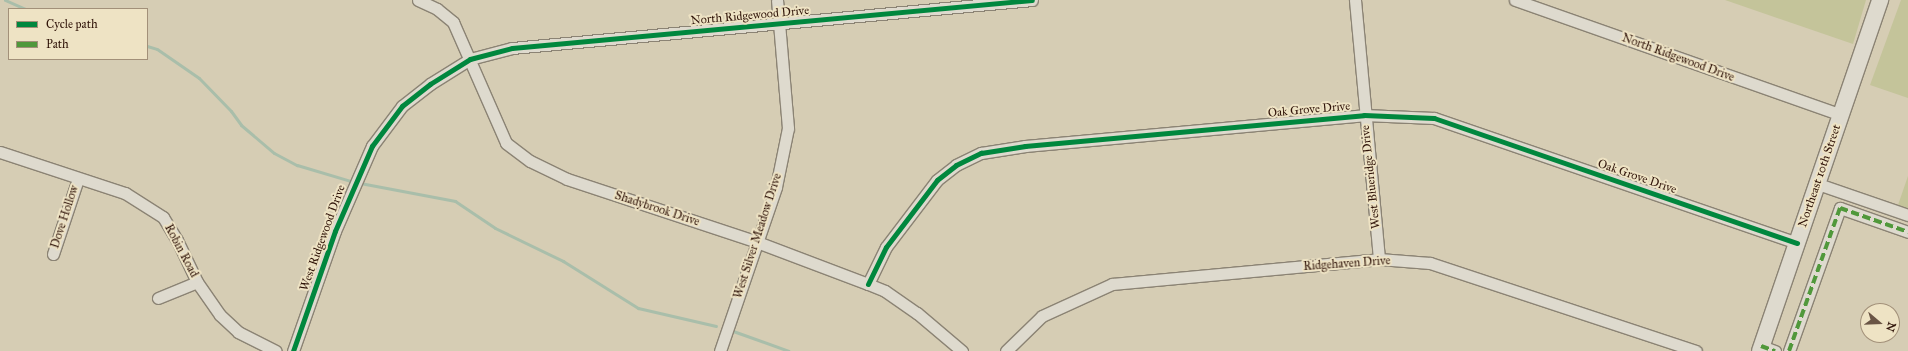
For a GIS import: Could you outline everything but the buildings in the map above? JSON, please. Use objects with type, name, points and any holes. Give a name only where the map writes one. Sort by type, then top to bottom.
[{"type":"main road","name":"Northeast 10th Street","points":[[1766,349],[1797,242],[1880,0]]},
{"type":"street","name":"Shadybrook Drive","points":[[418,0],[437,9],[453,22],[506,143],[530,161],[566,179],[757,242],[868,284],[917,312],[962,351]]},
{"type":"street","name":"West Silver Meadow Drive","points":[[720,351],[776,187],[788,128],[777,0]]},
{"type":"street","name":"North Ridgewood Drive","points":[[470,59],[512,48],[1032,0]]},
{"type":"street","name":"West Blueridge Drive","points":[[1355,0],[1364,115],[1379,259]]},
{"type":"street","name":"North Ridgewood Drive","points":[[1515,0],[1841,115]]},
{"type":"street","name":"West Ridgewood Drive","points":[[294,351],[351,190],[372,146],[402,106],[430,84],[470,59]]},
{"type":"street","name":"Oak Grove Drive","points":[[868,284],[886,247],[937,180],[956,165],[981,152],[1025,146],[1364,115],[1434,118],[1797,242]]},
{"type":"street","name":"Robin Road","points":[[0,152],[78,179],[125,193],[162,217],[177,240],[196,282],[220,315],[238,332],[276,351]]},
{"type":"street","name":"Dove Hollow","points":[[53,254],[78,179]]},
{"type":"street","points":[[1818,184],[1908,215]]},
{"type":"street","points":[[1789,351],[1840,208],[1908,232]]},
{"type":"street","name":"Ridgehaven Drive","points":[[1006,351],[1042,316],[1112,284],[1379,259],[1430,263],[1696,351]]},
{"type":"street","points":[[158,298],[196,282]]},
{"type":"green space","points":[[1725,0],[1866,0],[1853,44]]},
{"type":"green space","points":[[1901,0],[1908,0],[1908,98],[1870,85]]},
{"type":"green space","points":[[1908,176],[1908,208],[1898,205]]},
{"type":"waterway","points":[[5,0],[23,8]]},
{"type":"waterway","points":[[148,46],[157,49],[199,78],[231,111],[241,125],[274,153],[297,165],[354,182]]},
{"type":"waterway","points":[[360,183],[455,201],[495,228],[563,261],[638,308],[716,326]]},
{"type":"waterway","points":[[733,331],[789,351]]},
{"type":"marked path","points":[[1789,351],[1840,208],[1908,232]]},
{"type":"marked path","points":[[1761,346],[1775,351]]},
{"type":"cycle path","points":[[293,351],[335,231],[372,146],[402,106],[430,84],[470,59],[512,48],[1032,0]]},
{"type":"cycle path","points":[[868,284],[886,247],[937,180],[956,165],[981,153],[1025,146],[1364,115],[1434,118],[1797,243]]}]
